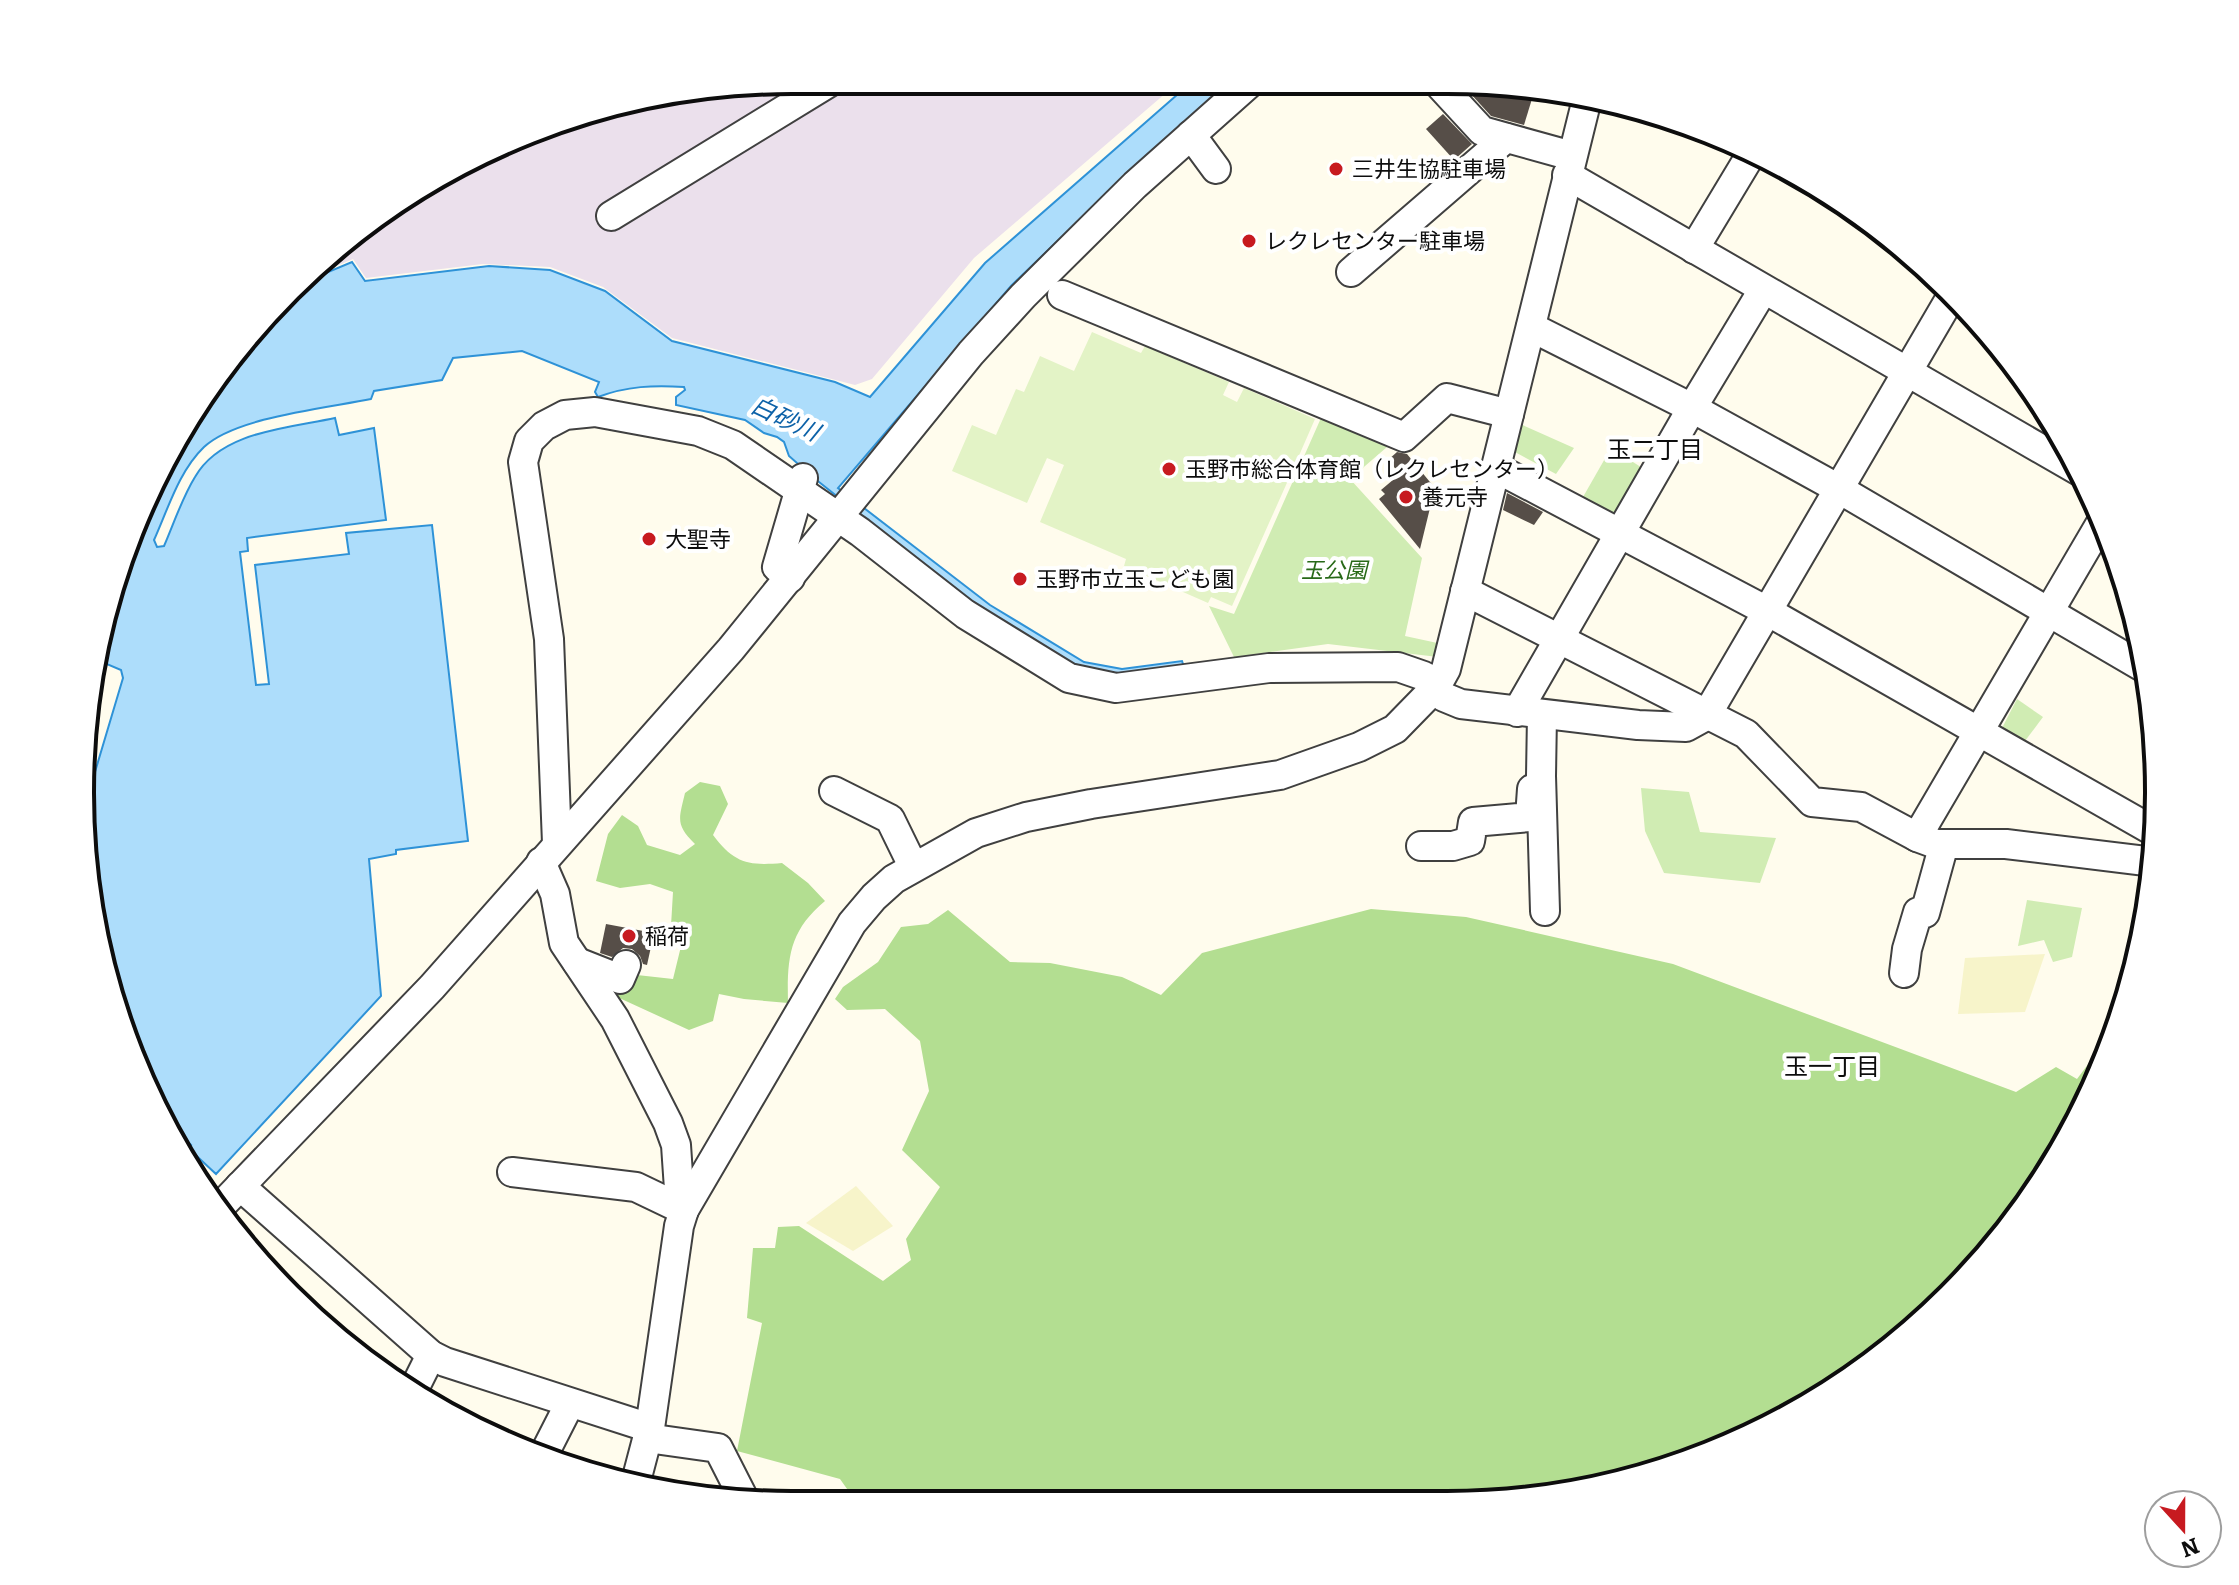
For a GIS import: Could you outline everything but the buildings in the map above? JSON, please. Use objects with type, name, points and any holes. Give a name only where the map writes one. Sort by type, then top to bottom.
[{"type":"street","points":[[611,216],[810,94]]},
{"type":"street","points":[[226,1201],[432,987],[731,649],[971,353],[1023,296],[1135,185],[1237,94]]},
{"type":"street","points":[[1450,94],[1494,135],[1570,166],[1694,249],[2060,460]]},
{"type":"street","points":[[638,1473],[648,1433],[684,1210],[805,1000],[852,923],[874,897],[913,866],[976,833],[1026,817],[1280,775],[1359,747],[1395,729],[1436,687],[1446,669],[1585,107]]},
{"type":"street","points":[[1191,135],[1216,169]]},
{"type":"street","points":[[1351,272],[1494,135]]},
{"type":"street","points":[[1694,249],[1746,162]]},
{"type":"street","points":[[1545,911],[1541,788],[1529,714],[1559,641],[1763,290]]},
{"type":"street","points":[[1062,295],[1404,437],[1447,398],[1509,414]]},
{"type":"street","points":[[684,1210],[676,1145],[668,1123],[615,1019],[564,943],[555,894],[549,852],[549,639],[523,462],[529,441],[544,426],[565,415],[595,412],[698,431],[733,445],[847,507],[965,614],[1069,678],[1080,681],[1116,688],[1258,669],[1398,667],[1424,676],[1444,697],[1461,704],[1529,714],[1686,727],[1706,716],[1946,305]]},
{"type":"street","points":[[1531,327],[1692,408],[1839,489],[2133,661]]},
{"type":"street","points":[[1496,468],[1767,611],[2144,826]]},
{"type":"street","points":[[790,578],[777,567],[801,484]]},
{"type":"street","points":[[1904,973],[1907,949],[1918,912],[1925,913],[1930,841],[1978,731],[2095,533]]},
{"type":"street","points":[[1465,591],[1746,734],[1812,802],[1861,807],[1930,841],[2006,844],[2142,860]]},
{"type":"street","points":[[1421,846],[1453,846],[1470,841],[1473,822],[1530,817],[1532,789],[1541,788]]},
{"type":"street","points":[[834,791],[890,819],[913,866]]},
{"type":"street","points":[[577,962],[620,979],[626,965]]},
{"type":"street","points":[[512,1172],[636,1187],[684,1210]]},
{"type":"street","points":[[240,1186],[431,1355],[648,1433],[718,1448],[739,1489]]},
{"type":"street","points":[[418,1381],[431,1355]]},
{"type":"street","points":[[548,1446],[570,1403]]},
{"type":"shaded area","points":[[1165,94],[974,258],[872,379],[855,385],[672,338],[603,287],[550,267],[483,264],[366,278],[353,259],[330,269],[404,212],[484,166],[568,131],[656,107],[747,95]]},
{"type":"shaded area","points":[[2045,954],[2025,1012],[1958,1014],[1965,958]]},
{"type":"shaded area","points":[[856,1186],[893,1226],[853,1251],[806,1223]]},
{"type":"green space","name":"玉野市総合体育館（レクレセンター）","points":[[1092,332],[1141,353],[1145,346],[1229,382],[1223,395],[1237,402],[1244,388],[1315,419],[1294,467],[1274,459],[1271,467],[1290,476],[1232,606],[1211,597],[1208,603],[1124,566],[1126,559],[1040,522],[1064,465],[1047,458],[1027,503],[952,471],[972,425],[996,435],[1016,389],[1024,392],[1040,356],[1074,371]]},
{"type":"green space","name":"玉公園","points":[[1321,418],[1380,441],[1387,447],[1350,479],[1422,558],[1405,636],[1442,644],[1438,657],[1328,644],[1234,657],[1209,606],[1234,614]]},
{"type":"green space","points":[[1518,423],[1574,448],[1556,474],[1513,451]]},
{"type":"green space","points":[[1611,448],[1647,471],[1616,525],[1579,504]]},
{"type":"green space","points":[[2017,699],[2043,717],[2022,745],[2001,730]]},
{"type":"green space","points":[[700,782],[720,786],[728,804],[713,835],[728,852],[751,863],[782,863],[825,901],[804,923],[793,946],[788,972],[788,1003],[719,994],[713,1021],[689,1030],[604,991],[628,974],[673,979],[684,934],[671,926],[673,892],[650,884],[620,888],[596,881],[608,834],[622,815],[638,826],[647,845],[680,855],[695,844],[681,826],[680,815],[685,793]]},
{"type":"green space","points":[[1641,788],[1689,792],[1700,832],[1776,838],[1760,883],[1664,873],[1645,831]]},
{"type":"green space","points":[[2027,900],[2082,908],[2072,957],[2053,962],[2044,940],[2018,946]]},
{"type":"green space","points":[[1371,909],[1466,917],[1673,964],[2016,1092],[2056,1067],[2077,1079],[2093,1058],[2051,1142],[2001,1218],[1972,1253],[1907,1318],[1835,1373],[1755,1419],[1714,1438],[1627,1467],[1583,1478],[1492,1490],[848,1491],[840,1479],[737,1451],[762,1323],[747,1318],[753,1248],[775,1248],[778,1227],[799,1226],[883,1281],[911,1260],[906,1239],[940,1187],[902,1150],[929,1091],[920,1041],[885,1009],[847,1010],[835,999],[843,987],[878,962],[901,927],[928,924],[948,910],[1010,962],[1050,963],[1122,977],[1161,995],[1202,953]]},
{"type":"water","name":"白砂川","points":[[1178,94],[1217,94],[1011,286],[838,488],[990,605],[1084,662],[1122,669],[1182,661],[1185,670],[1121,678],[1081,670],[984,612],[814,478],[789,456],[784,442],[777,437],[764,433],[745,420],[676,405],[676,397],[685,390],[684,387],[641,387],[598,397],[595,392],[599,382],[522,351],[453,358],[442,380],[374,391],[371,399],[307,410],[237,428],[204,447],[195,457],[169,503],[154,540],[157,547],[164,546],[195,477],[221,450],[258,434],[335,418],[339,435],[374,428],[386,520],[247,538],[248,551],[240,552],[256,685],[269,684],[255,565],[349,554],[346,533],[432,525],[468,841],[396,850],[396,854],[369,859],[381,996],[216,1174],[197,1156],[188,1142],[147,1060],[131,1017],[107,929],[100,884],[95,838],[94,774],[123,678],[121,670],[106,665],[107,656],[131,568],[147,525],[188,443],[212,404],[267,332],[326,273],[352,262],[365,281],[489,266],[550,270],[605,291],[672,341],[835,382],[870,397],[985,263]]},
{"type":"place","name":"三井生協駐車場","points":[[1336,169]]},
{"type":"place","name":"レクレセンター駐車場","points":[[1249,241]]},
{"type":"place","name":"玉野市総合体育館（レクレセンター）","points":[[1169,469]]},
{"type":"place","name":"養元寺","points":[[1406,497]]},
{"type":"place","name":"大聖寺","points":[[649,539]]},
{"type":"place","name":"玉野市立玉こども園","points":[[1020,579]]},
{"type":"place","name":"稲荷","points":[[629,936]]},
{"type":"district","name":"玉二丁目","points":[[1655,450]]},
{"type":"district","name":"玉一丁目","points":[[1832,1067]]}]
